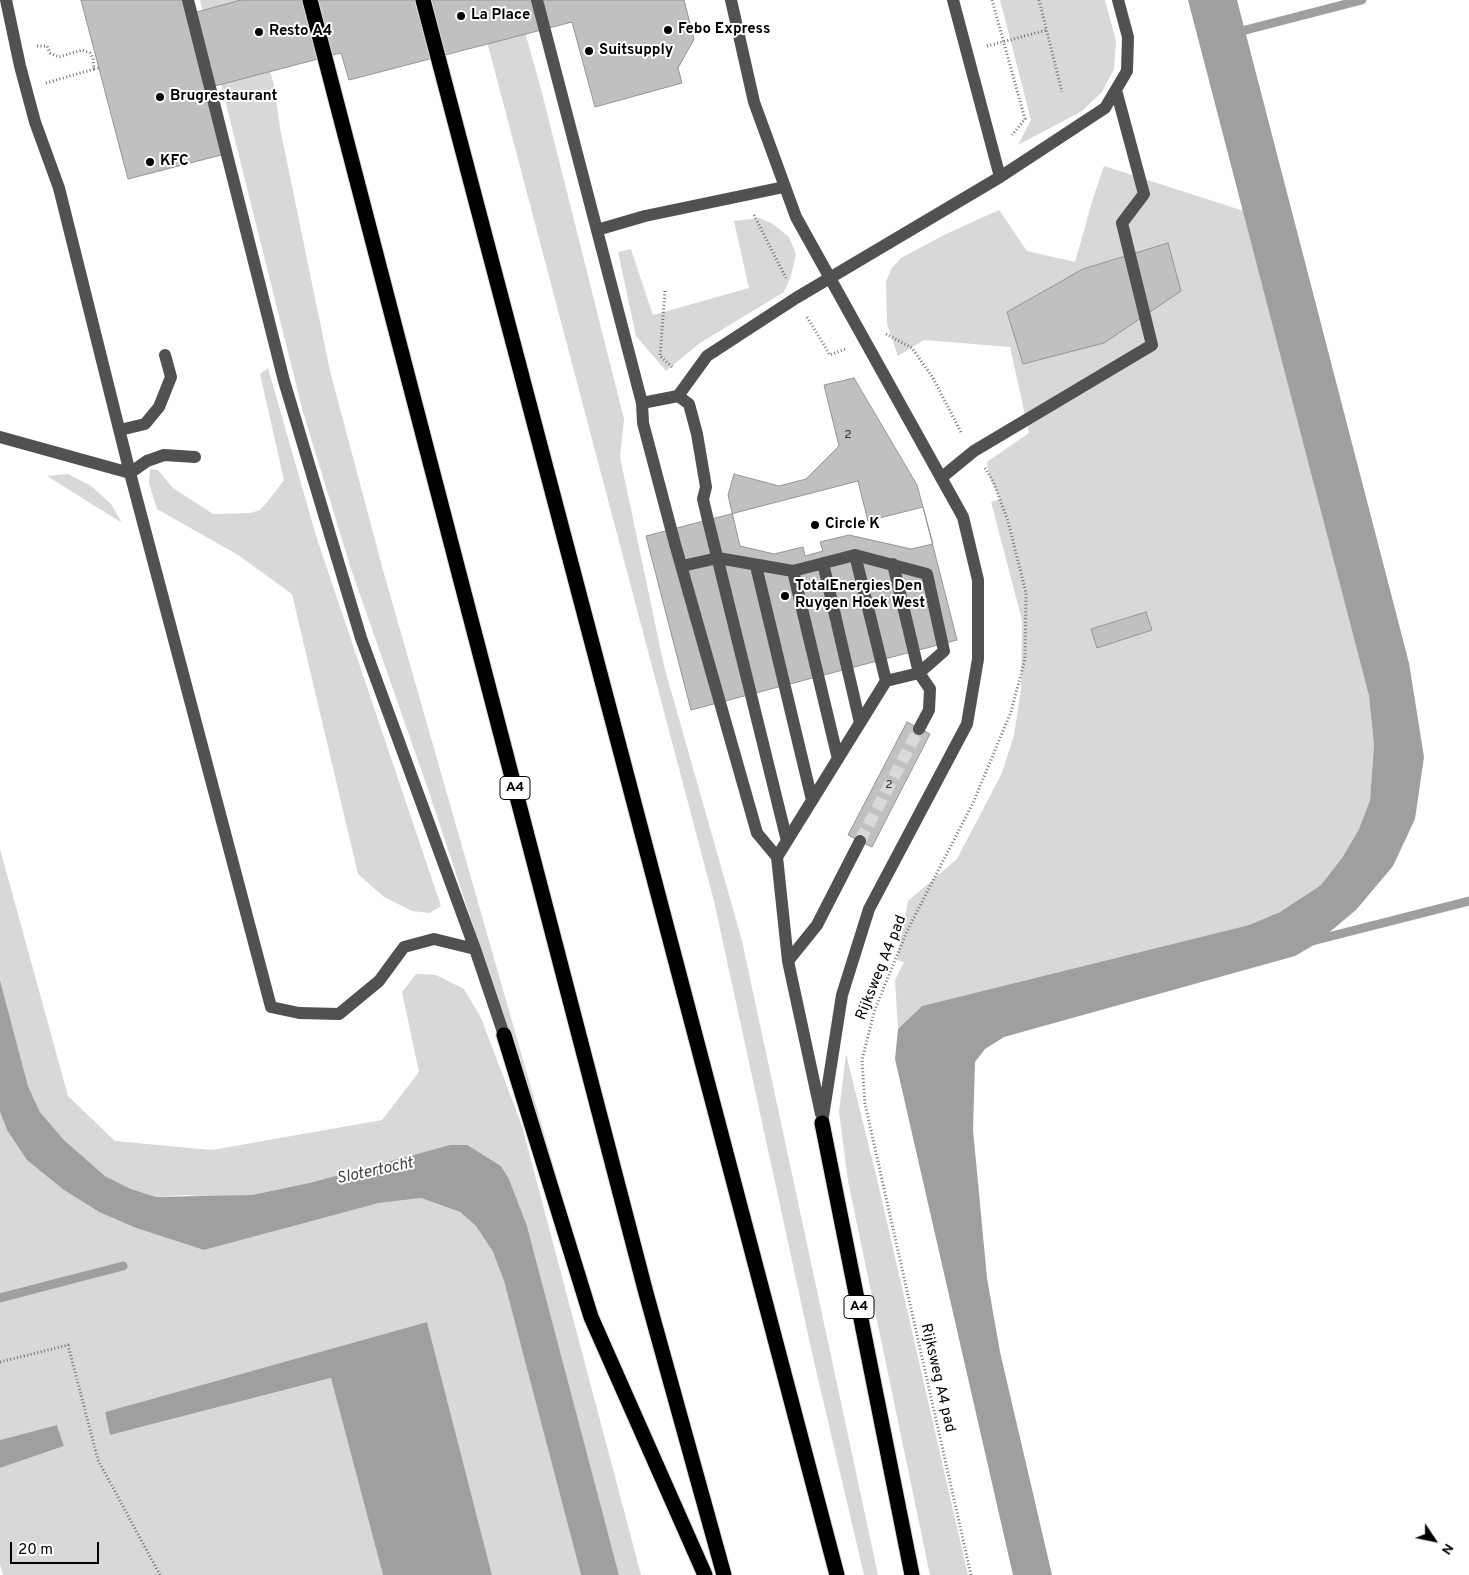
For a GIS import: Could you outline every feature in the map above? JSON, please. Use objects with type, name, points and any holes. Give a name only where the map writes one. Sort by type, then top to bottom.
[{"type":"highway","name":"A4","points":[[310,0],[646,1293],[724,1575]]},
{"type":"highway","points":[[423,0],[837,1575]]},
{"type":"highway","points":[[504,1035],[591,1317],[704,1575]]},
{"type":"highway","name":"A4","points":[[822,1123],[912,1575]]},
{"type":"lane","points":[[6,0],[26,89],[35,122],[58,188],[130,473],[272,1007],[299,1013],[339,1014],[379,982],[404,947],[434,939],[475,949]]},
{"type":"lane","points":[[188,0],[284,381],[361,638],[475,949],[504,1035]]},
{"type":"lane","points":[[537,0],[642,403],[643,423],[682,566],[757,833],[777,857],[886,681],[919,673],[944,651],[927,574],[856,555],[792,571],[718,558],[682,566]]},
{"type":"lane","name":"A4","points":[[731,0],[754,102],[796,217],[963,517],[978,580],[978,658],[967,724],[869,909],[842,995],[822,1123]]},
{"type":"lane","points":[[953,0],[1000,177]]},
{"type":"lane","points":[[642,403],[678,396],[707,356],[830,278],[1000,177],[1105,108],[1127,71],[1128,37],[1118,0]]},
{"type":"lane","points":[[941,478],[974,451],[1152,345],[1122,223],[1144,194],[1116,90]]},
{"type":"lane","points":[[597,230],[645,216],[746,197],[784,187]]},
{"type":"lane","points":[[120,430],[144,424],[159,407],[171,377],[165,355]]},
{"type":"lane","points":[[678,396],[689,404],[697,434],[706,486],[703,499],[787,841]]},
{"type":"lane","points":[[0,437],[130,473]]},
{"type":"lane","points":[[130,473],[147,461],[164,455],[194,457]]},
{"type":"lane","points":[[856,555],[886,681]]},
{"type":"lane","points":[[823,563],[860,723]]},
{"type":"lane","points":[[893,564],[919,673],[930,689],[929,710],[919,729]]},
{"type":"lane","points":[[756,566],[812,800]]},
{"type":"lane","points":[[792,571],[838,759]]},
{"type":"lane","points":[[788,961],[817,925],[860,841]]},
{"type":"lane","name":"A4","points":[[777,857],[788,961],[822,1123]]},
{"type":"path","points":[[992,0],[1025,119],[995,157]]},
{"type":"path","points":[[1039,0],[1062,92]]},
{"type":"path","points":[[967,51],[1047,30]]},
{"type":"path","points":[[17,52],[43,45],[47,46],[50,52],[59,56],[82,50],[90,53],[96,69],[26,89]]},
{"type":"path","points":[[665,291],[660,356],[687,382]]},
{"type":"path","name":"Rijksweg A4 pad","points":[[971,1575],[865,1104],[862,1060],[875,1009],[907,931],[973,803],[1011,712],[1024,659],[1026,593],[1008,521],[993,481],[974,451]]},
{"type":"path","points":[[0,1362],[68,1345],[98,1460],[160,1575]]},
{"type":"shaded area","points":[[200,0],[248,0],[253,11],[274,85],[280,128],[330,371],[383,570],[560,1189],[430,795],[351,569],[303,412]]},
{"type":"shaded area","points":[[476,0],[516,0],[542,93],[624,419],[620,457],[664,666],[742,941],[878,1575],[864,1575],[812,1353],[714,901]]},
{"type":"shaded area","points":[[1000,0],[1105,0],[1116,41],[1114,69],[1102,92],[1082,111],[1018,145],[1031,120]]},
{"type":"shaded area","points":[[1104,166],[1244,211],[1369,696],[1374,745],[1370,800],[1359,829],[1342,858],[1321,885],[1280,912],[1249,925],[922,1006],[898,1029],[895,980],[904,962],[897,960],[908,901],[957,859],[1002,773],[1014,735],[1021,689],[1022,620],[991,502],[1000,499],[989,476],[987,462],[1029,433],[1010,347],[924,340],[898,356],[887,324],[886,281],[892,268],[901,258],[946,234],[999,210],[1027,251],[1075,262]]},
{"type":"shaded area","points":[[759,218],[773,224],[789,237],[796,254],[791,276],[784,292],[700,343],[666,371],[636,336],[618,252],[631,249],[653,315],[749,288],[734,221]]},
{"type":"shaded area","points":[[268,368],[317,539],[441,906],[430,913],[412,911],[384,897],[358,874],[292,594],[238,555],[157,509],[149,483],[150,469],[158,470],[173,488],[213,514],[250,513],[260,510],[284,480],[260,374]]},
{"type":"shaded area","points":[[68,474],[91,486],[111,504],[122,523],[47,476]]},
{"type":"shaded area","points":[[0,849],[68,1096],[115,1141],[212,1150],[382,1120],[419,1072],[402,992],[416,974],[436,975],[464,989],[481,1018],[522,1126],[641,1575],[619,1575],[527,1226],[509,1179],[501,1166],[450,1145],[309,1183],[252,1195],[210,1197],[185,1195],[156,1197],[131,1189],[105,1176],[64,1140],[40,1112],[28,1086],[0,980]]},
{"type":"shaded area","points":[[846,1054],[878,1183],[968,1575],[930,1575],[848,1181],[839,1112]]},
{"type":"shaded area","points":[[0,1112],[7,1130],[64,1190],[99,1212],[136,1228],[204,1250],[379,1203],[421,1198],[460,1212],[476,1226],[493,1252],[504,1281],[581,1575],[492,1575],[427,1322],[105,1412],[110,1435],[332,1378],[383,1575],[3,1575],[0,1565],[0,1468],[64,1446],[57,1425],[0,1440],[0,1297],[53,1284],[0,1296]]},
{"type":"water","points":[[1188,0],[1237,0],[1409,663],[1424,757],[1415,819],[1393,866],[1356,910],[1314,945],[1295,956],[1004,1037],[985,1049],[975,1062],[973,1130],[987,1278],[1000,1352],[1052,1575],[1013,1575],[895,1059],[898,1029],[922,1006],[1249,925],[1280,912],[1321,885],[1342,858],[1359,829],[1370,800],[1374,745],[1369,696]]},
{"type":"water","name":"Slotertocht","points":[[0,980],[28,1086],[40,1112],[64,1140],[105,1176],[131,1189],[156,1197],[252,1195],[309,1183],[450,1145],[467,1145],[501,1166],[509,1179],[527,1226],[619,1575],[581,1575],[504,1281],[493,1252],[476,1226],[460,1212],[421,1198],[379,1203],[204,1250],[136,1228],[99,1212],[64,1190],[27,1160],[7,1130],[0,1112]]},
{"type":"water","points":[[427,1322],[492,1575],[383,1575],[331,1378],[110,1435],[105,1412]]},
{"type":"water","points":[[57,1425],[64,1446],[0,1468],[0,1440]]},
{"type":"building","name":"Brugrestaurant","points":[[81,0],[189,0],[193,13],[241,0],[684,0],[694,39],[678,68],[682,83],[595,107],[572,22],[349,80],[341,53],[211,87],[229,153],[128,179]]},
{"type":"building","points":[[1168,243],[1181,291],[1104,343],[1023,364],[1007,312],[1083,269]]},
{"type":"building","points":[[854,378],[917,485],[933,544],[911,549],[849,535],[820,542],[823,551],[805,556],[803,547],[774,554],[740,546],[728,495],[734,474],[779,486],[806,479],[839,446],[824,385]]},
{"type":"building","points":[[858,481],[868,521],[923,507],[957,640],[691,710],[646,536]]},
{"type":"building","points":[[1146,612],[1152,630],[1097,648],[1091,629]]},
{"type":"building","points":[[907,722],[930,734],[872,847],[848,835]]},
{"type":"waterway","points":[[1234,33],[1362,0]]},
{"type":"waterway","points":[[1312,941],[1469,901]]},
{"type":"waterway","points":[[0,1298],[123,1266]]},
{"type":"tunnel","points":[[860,841],[919,729]]},
{"type":"place","name":"La Place","points":[[461,16]]},
{"type":"place","name":"Febo Express","points":[[668,30]]},
{"type":"place","name":"Resto A4","points":[[259,32]]},
{"type":"place","name":"Suitsupply","points":[[589,51]]},
{"type":"place","name":"Brugrestaurant","points":[[160,97]]},
{"type":"place","name":"KFC","points":[[150,162]]},
{"type":"place","name":"Circle K","points":[[815,525]]},
{"type":"place","name":"TotalEnergies Den Ruygen Hoek West","points":[[785,596]]}]
